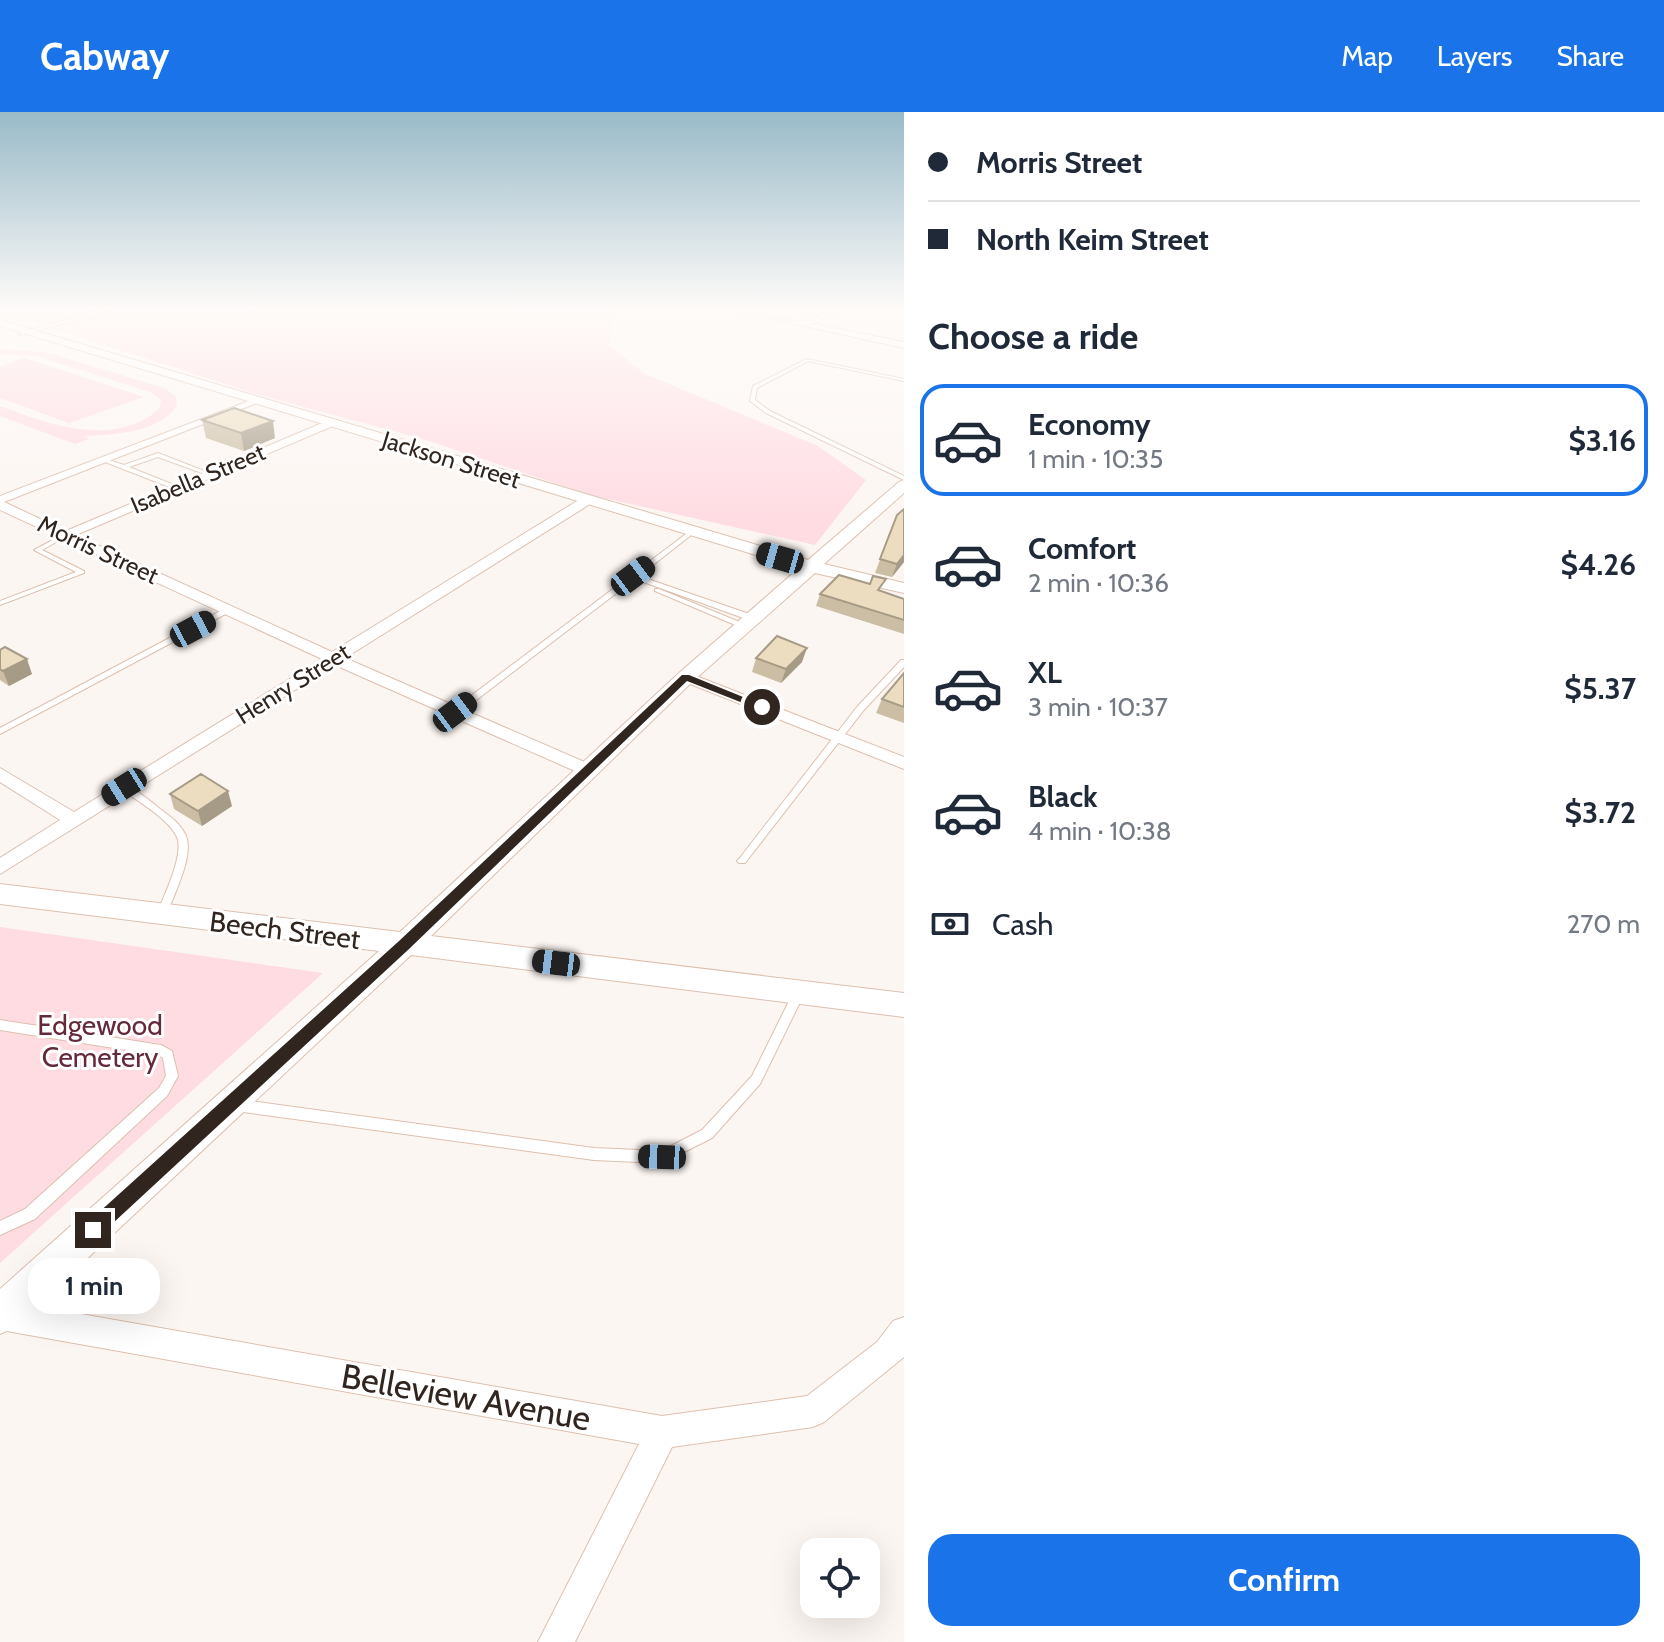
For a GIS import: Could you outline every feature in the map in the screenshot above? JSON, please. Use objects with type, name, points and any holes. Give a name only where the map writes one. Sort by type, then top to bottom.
[{"type":"street","name":"Jackson Street","points":[[183,379],[809,566],[904,588]]},
{"type":"street","points":[[0,502],[257,401]]},
{"type":"street","name":"Isabella Street","points":[[66,535],[331,423]]},
{"type":"street","points":[[0,1315],[404,945],[686,677],[904,485]]},
{"type":"street","name":"Henry Street","points":[[0,867],[72,819],[586,501]]},
{"type":"street","name":"Morris Street","points":[[0,502],[334,659],[590,771]]},
{"type":"street","points":[[686,677],[904,763]]},
{"type":"street","points":[[0,774],[72,819]]},
{"type":"street","name":"Beech Street","points":[[0,894],[904,1005]]},
{"type":"street","name":"Belleview Avenue","points":[[0,1315],[662,1432],[813,1411],[888,1353],[904,1332]]},
{"type":"street","points":[[556,1642],[662,1432]]},
{"type":"lane","points":[[770,379],[755,387],[752,393],[752,400],[768,412],[904,478]]},
{"type":"lane","points":[[124,467],[158,455],[209,474]]},
{"type":"lane","points":[[103,460],[177,488]]},
{"type":"lane","points":[[455,712],[692,532]]},
{"type":"lane","points":[[0,603],[82,572],[37,550],[66,535]]},
{"type":"lane","points":[[633,576],[667,596],[748,622]]},
{"type":"lane","points":[[0,731],[229,610]]},
{"type":"lane","points":[[742,861],[860,709],[904,662]]},
{"type":"lane","points":[[124,787],[175,823],[182,833],[186,849],[162,914]]},
{"type":"lane","points":[[231,1104],[594,1154],[662,1157],[707,1134],[756,1080],[799,992]]},
{"type":"lane","points":[[0,1025],[161,1050],[168,1055],[172,1076],[163,1092],[30,1214],[0,1228]]},
{"type":"green space","points":[[0,379],[90,379],[144,397],[69,423],[0,398]]},
{"type":"green space","points":[[110,379],[136,379],[164,388],[176,396],[177,405],[170,414],[148,426],[122,433],[85,436],[89,439],[75,444],[0,416],[0,406],[39,420],[81,429],[122,428],[141,421],[159,409],[161,400],[150,392]]},
{"type":"green space","points":[[211,379],[658,379],[818,446],[866,480],[815,545],[590,495],[423,439]]},
{"type":"green space","name":"Edgewood Cemetery","points":[[0,927],[323,973],[0,1263]]},
{"type":"building","points":[[234,408],[273,421],[241,433],[202,420]]},
{"type":"building","points":[[904,509],[904,555],[897,564],[880,559],[897,515]]},
{"type":"building","points":[[839,575],[870,584],[873,576],[886,579],[878,590],[904,599],[904,620],[820,594]]},
{"type":"building","points":[[777,636],[807,648],[786,669],[756,658]]},
{"type":"building","points":[[5,647],[27,659],[3,671],[0,669],[0,650]]},
{"type":"building","points":[[904,673],[904,707],[882,699]]},
{"type":"building","points":[[201,774],[228,791],[198,811],[170,794]]},
{"type":"route","points":[[93,1230],[404,945],[686,677],[762,707]]}]
